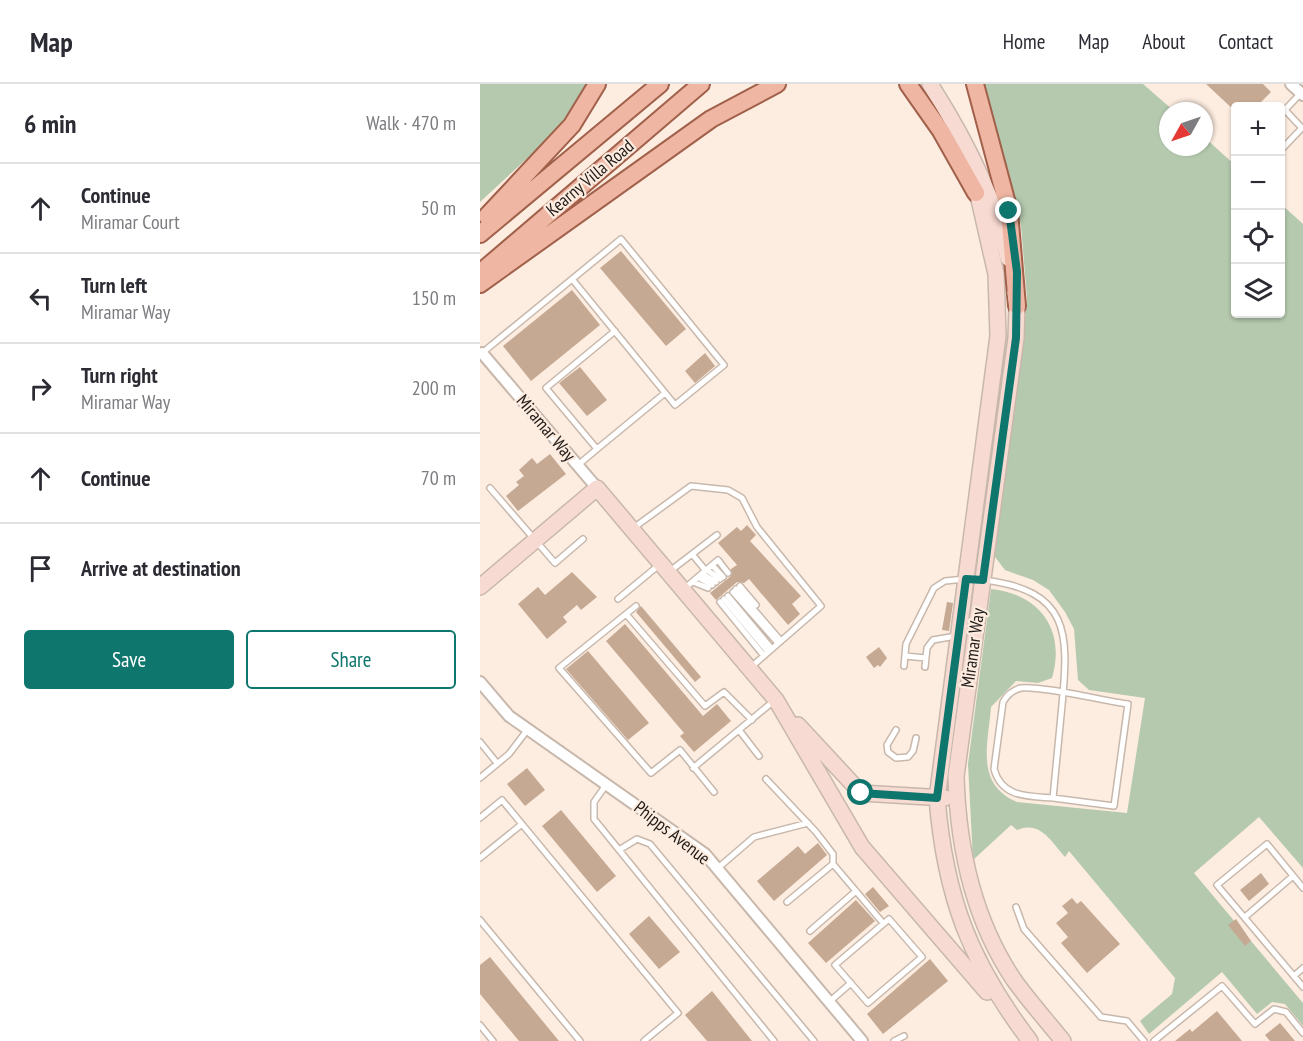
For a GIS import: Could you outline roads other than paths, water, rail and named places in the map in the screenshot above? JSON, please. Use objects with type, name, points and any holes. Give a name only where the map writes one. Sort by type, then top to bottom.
[{"type":"main road","points":[[482,232],[486,217],[566,132],[597,84]]},
{"type":"main road","name":"Kearny Villa Road","points":[[482,232],[660,84]]},
{"type":"main road","name":"Kearny Villa Road","points":[[480,273],[701,84]]},
{"type":"main road","points":[[480,284],[711,119],[777,84]]},
{"type":"main road","points":[[908,84],[941,131],[976,193]]},
{"type":"main road","name":"Miramar Way","points":[[930,84],[949,113],[994,207],[1017,306],[956,776],[957,800],[969,881],[994,945],[1015,980],[1063,1041]]},
{"type":"main road","points":[[975,84],[1009,211],[1017,306]]},
{"type":"main road","name":"Miramar Way","points":[[974,163],[976,193],[996,274],[999,318],[937,798],[940,840],[955,907],[990,984],[1030,1041]]},
{"type":"main road","points":[[480,587],[597,488]]},
{"type":"main road","name":"Miramar Way","points":[[597,488],[663,570],[698,577],[749,668],[776,700],[862,846],[1030,1041]]},
{"type":"main road","points":[[776,700],[861,793],[957,800]]},
{"type":"street","points":[[1291,84],[1302,94]]},
{"type":"street","name":"Miramar Way","points":[[482,353],[597,488]]},
{"type":"street","name":"Phipps Avenue","points":[[480,682],[509,716],[705,854],[862,1041]]},
{"type":"lane","points":[[1285,110],[1302,94]]},
{"type":"lane","points":[[1285,114],[1302,128],[1285,147]]},
{"type":"lane","points":[[482,353],[572,279],[621,239],[724,365],[675,405],[572,279]]},
{"type":"lane","points":[[597,449],[546,388],[615,331]]},
{"type":"lane","points":[[577,465],[665,393]]},
{"type":"lane","points":[[631,530],[691,486],[728,490],[742,498],[758,527],[821,606],[749,668]]},
{"type":"lane","points":[[490,488],[555,563],[583,539]]},
{"type":"lane","points":[[618,599],[692,554],[717,535]]},
{"type":"lane","points":[[692,554],[698,577]]},
{"type":"lane","points":[[698,577],[715,563],[718,581]]},
{"type":"lane","points":[[698,577],[718,581]]},
{"type":"lane","points":[[698,577],[718,581]]},
{"type":"lane","points":[[904,666],[906,644],[934,588],[945,581],[983,580],[1027,589],[1045,602],[1059,620],[1066,642],[1053,798]]},
{"type":"lane","points":[[730,594],[781,641]]},
{"type":"lane","points":[[730,594],[781,641]]},
{"type":"lane","points":[[730,594],[768,652]]},
{"type":"lane","points":[[730,594],[768,652]]},
{"type":"lane","points":[[636,606],[559,669],[651,773],[680,750],[714,792]]},
{"type":"lane","points":[[626,614],[705,706],[724,692],[752,720]]},
{"type":"lane","points":[[925,667],[927,648],[933,640],[957,636]]},
{"type":"lane","points":[[905,656],[926,658]]},
{"type":"lane","points":[[1020,688],[1063,694],[1128,704],[1114,806],[1014,794],[1000,784],[994,769],[1002,702],[1007,695],[1020,688]]},
{"type":"lane","points":[[693,768],[776,700]]},
{"type":"lane","points":[[480,778],[509,754],[528,729]]},
{"type":"lane","points":[[739,730],[759,756]]},
{"type":"lane","points":[[896,730],[886,745],[888,752],[896,758],[908,757],[913,751],[916,738]]},
{"type":"lane","points":[[481,744],[497,763]]},
{"type":"lane","points":[[766,779],[808,823],[833,854],[832,864],[786,902]]},
{"type":"lane","points":[[607,784],[594,802],[592,813],[619,850],[774,1041]]},
{"type":"lane","points":[[480,818],[502,800],[678,1013],[644,1041]]},
{"type":"lane","points":[[717,869],[754,837],[808,823]]},
{"type":"lane","points":[[480,858],[522,824]]},
{"type":"lane","points":[[619,850],[638,839],[650,844],[813,1041]]},
{"type":"lane","points":[[1303,888],[1267,844],[1217,885],[1303,987]]},
{"type":"lane","points":[[832,864],[884,923]]},
{"type":"lane","points":[[1245,917],[1293,876]]},
{"type":"lane","points":[[810,931],[856,891]]},
{"type":"lane","points":[[1016,908],[1024,929],[1101,1017],[1127,1022],[1143,1041]]},
{"type":"lane","points":[[889,919],[922,957],[868,1003],[851,983],[835,965],[889,919]]},
{"type":"lane","points":[[480,920],[580,1041]]},
{"type":"lane","points":[[1294,976],[1303,968]]},
{"type":"lane","points":[[829,1002],[851,983]]},
{"type":"lane","points":[[1154,1041],[1222,986],[1255,1024],[1274,1009],[1286,1012],[1303,1033]]},
{"type":"lane","points":[[480,1025],[493,1041]]},
{"type":"lane","points":[[894,1041],[904,1036]]}]
